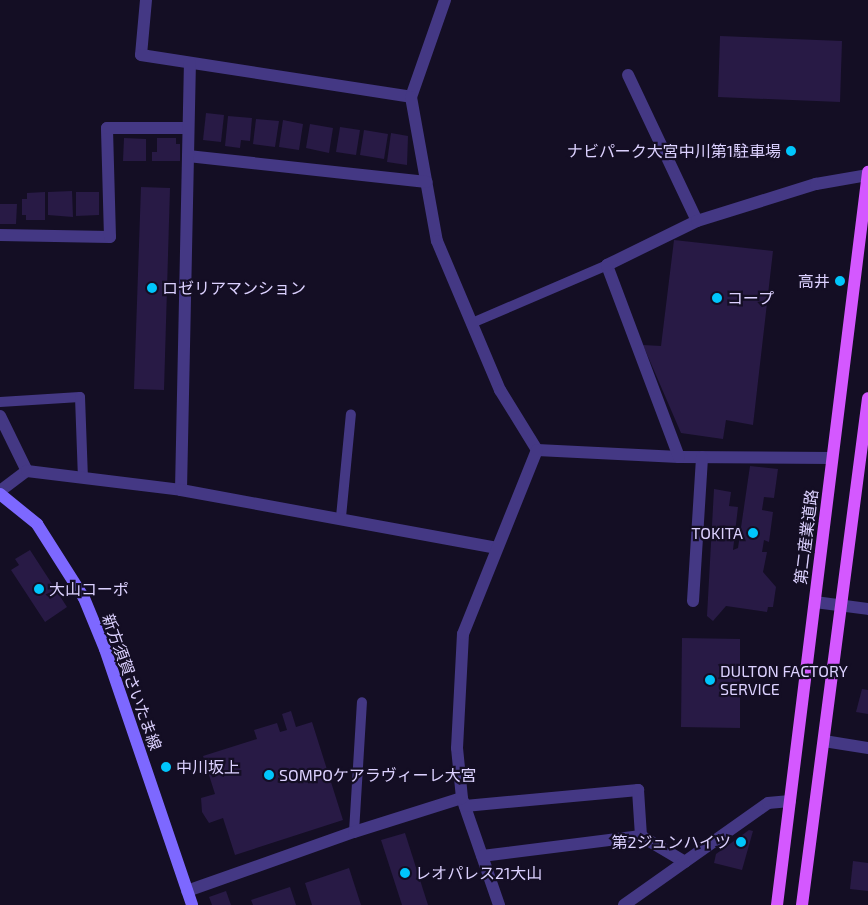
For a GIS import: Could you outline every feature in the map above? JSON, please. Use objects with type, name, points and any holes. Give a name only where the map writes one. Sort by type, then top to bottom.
[{"type":"main road","name":"第二産業道路","points":[[776,905],[868,174]]},
{"type":"main road","points":[[802,905],[868,398]]},
{"type":"main road","name":"新方須賀さいたま線","points":[[0,492],[37,524],[84,598],[105,648],[192,905]]},
{"type":"street","points":[[146,0],[141,55],[411,97]]},
{"type":"street","points":[[445,0],[411,97],[437,240],[500,390],[538,450]]},
{"type":"street","points":[[181,490],[190,63]]},
{"type":"street","points":[[628,75],[697,221]]},
{"type":"street","points":[[0,235],[110,237],[107,128],[188,128]]},
{"type":"street","points":[[188,156],[427,182]]},
{"type":"street","points":[[679,457],[607,265],[697,221],[816,184],[868,174]]},
{"type":"street","points":[[0,416],[26,471]]},
{"type":"street","points":[[538,450],[679,457],[832,458]]},
{"type":"street","points":[[499,905],[464,802],[458,748],[463,634],[496,548],[538,450]]},
{"type":"street","points":[[693,601],[702,457]]},
{"type":"street","points":[[0,492],[26,471],[181,490],[341,517],[496,548]]},
{"type":"street","points":[[815,602],[868,609]]},
{"type":"street","points":[[824,742],[868,748]]},
{"type":"street","points":[[187,891],[354,832],[464,802],[638,790],[641,836]]},
{"type":"street","points":[[624,905],[768,803],[790,801]]},
{"type":"street","points":[[482,856],[641,836],[685,862]]},
{"type":"lane","points":[[472,323],[607,265]]},
{"type":"lane","points":[[0,402],[80,397],[83,478]]},
{"type":"lane","points":[[341,517],[350,414]]},
{"type":"lane","points":[[354,832],[362,702]]},
{"type":"building","points":[[720,36],[842,41],[840,102],[718,97]]},
{"type":"building","points":[[206,113],[224,115],[221,142],[203,140]]},
{"type":"building","points":[[228,116],[252,118],[250,141],[241,140],[240,148],[225,146]]},
{"type":"building","points":[[256,119],[279,121],[275,147],[253,144]]},
{"type":"building","points":[[283,120],[303,124],[299,150],[279,147]]},
{"type":"building","points":[[310,124],[333,128],[329,153],[306,148]]},
{"type":"building","points":[[340,127],[360,130],[356,155],[336,152]]},
{"type":"building","points":[[364,130],[388,134],[384,159],[360,155]]},
{"type":"building","points":[[391,133],[408,136],[407,165],[387,162]]},
{"type":"building","points":[[124,138],[146,139],[146,161],[123,161]]},
{"type":"building","points":[[157,138],[176,138],[176,144],[180,144],[180,161],[152,161],[152,152],[157,152]]},
{"type":"building","name":"ロゼリアマンション","points":[[141,187],[170,188],[164,390],[134,389]]},
{"type":"building","points":[[72,191],[73,217],[48,215],[48,192]]},
{"type":"building","points":[[45,192],[45,220],[26,220],[26,215],[22,215],[22,199],[27,199],[27,193]]},
{"type":"building","points":[[76,192],[99,192],[99,215],[76,216]]},
{"type":"building","points":[[0,204],[17,204],[16,224],[0,224]]},
{"type":"building","name":"コープ","points":[[674,240],[773,251],[753,425],[726,420],[723,439],[681,433],[643,345],[661,346]]},
{"type":"building","points":[[750,466],[778,469],[774,498],[764,497],[762,510],[773,512],[769,542],[764,540],[762,552],[767,552],[763,572],[776,587],[773,607],[768,607],[767,612],[726,606],[713,621],[707,616],[714,489],[731,492],[729,506],[738,507],[733,550],[738,548]]},
{"type":"building","name":"大山コーポ","points":[[30,550],[67,607],[45,622],[11,570],[19,565],[15,559]]},
{"type":"building","points":[[682,638],[740,639],[740,728],[681,727]]},
{"type":"building","points":[[862,689],[868,690],[868,714],[856,712]]},
{"type":"building","name":"SOMPOケアラヴィーレ大宮","points":[[291,711],[296,727],[312,722],[343,820],[235,855],[223,818],[209,823],[202,812],[201,798],[215,794],[203,756],[257,739],[254,730],[277,723],[280,732],[287,730],[282,714]]},
{"type":"building","name":"第2ジュンハイツ","points":[[749,830],[753,831],[742,870],[714,863],[716,854]]},
{"type":"building","name":"レオパレス21大山","points":[[405,833],[428,905],[402,905],[381,840]]},
{"type":"building","points":[[853,861],[868,863],[868,891],[850,889]]},
{"type":"building","points":[[349,868],[361,905],[312,905],[305,883]]},
{"type":"building","points":[[290,887],[296,905],[253,905],[251,900]]},
{"type":"building","points":[[226,891],[231,905],[212,905],[209,897]]},
{"type":"place","name":"ナビパーク大宮中川第1駐車場","points":[[791,151]]},
{"type":"place","name":"高井","points":[[840,281]]},
{"type":"place","name":"ロゼリアマンション","points":[[152,288]]},
{"type":"place","name":"コープ","points":[[717,298]]},
{"type":"place","name":"TOKITA","points":[[753,533]]},
{"type":"place","name":"大山コーポ","points":[[39,589]]},
{"type":"place","name":"DULTON FACTORY SERVICE","points":[[710,680]]},
{"type":"place","name":"中川坂上","points":[[166,767]]},
{"type":"place","name":"SOMPOケアラヴィーレ大宮","points":[[269,775]]},
{"type":"place","name":"第2ジュンハイツ","points":[[741,842]]},
{"type":"place","name":"レオパレス21大山","points":[[405,873]]}]
